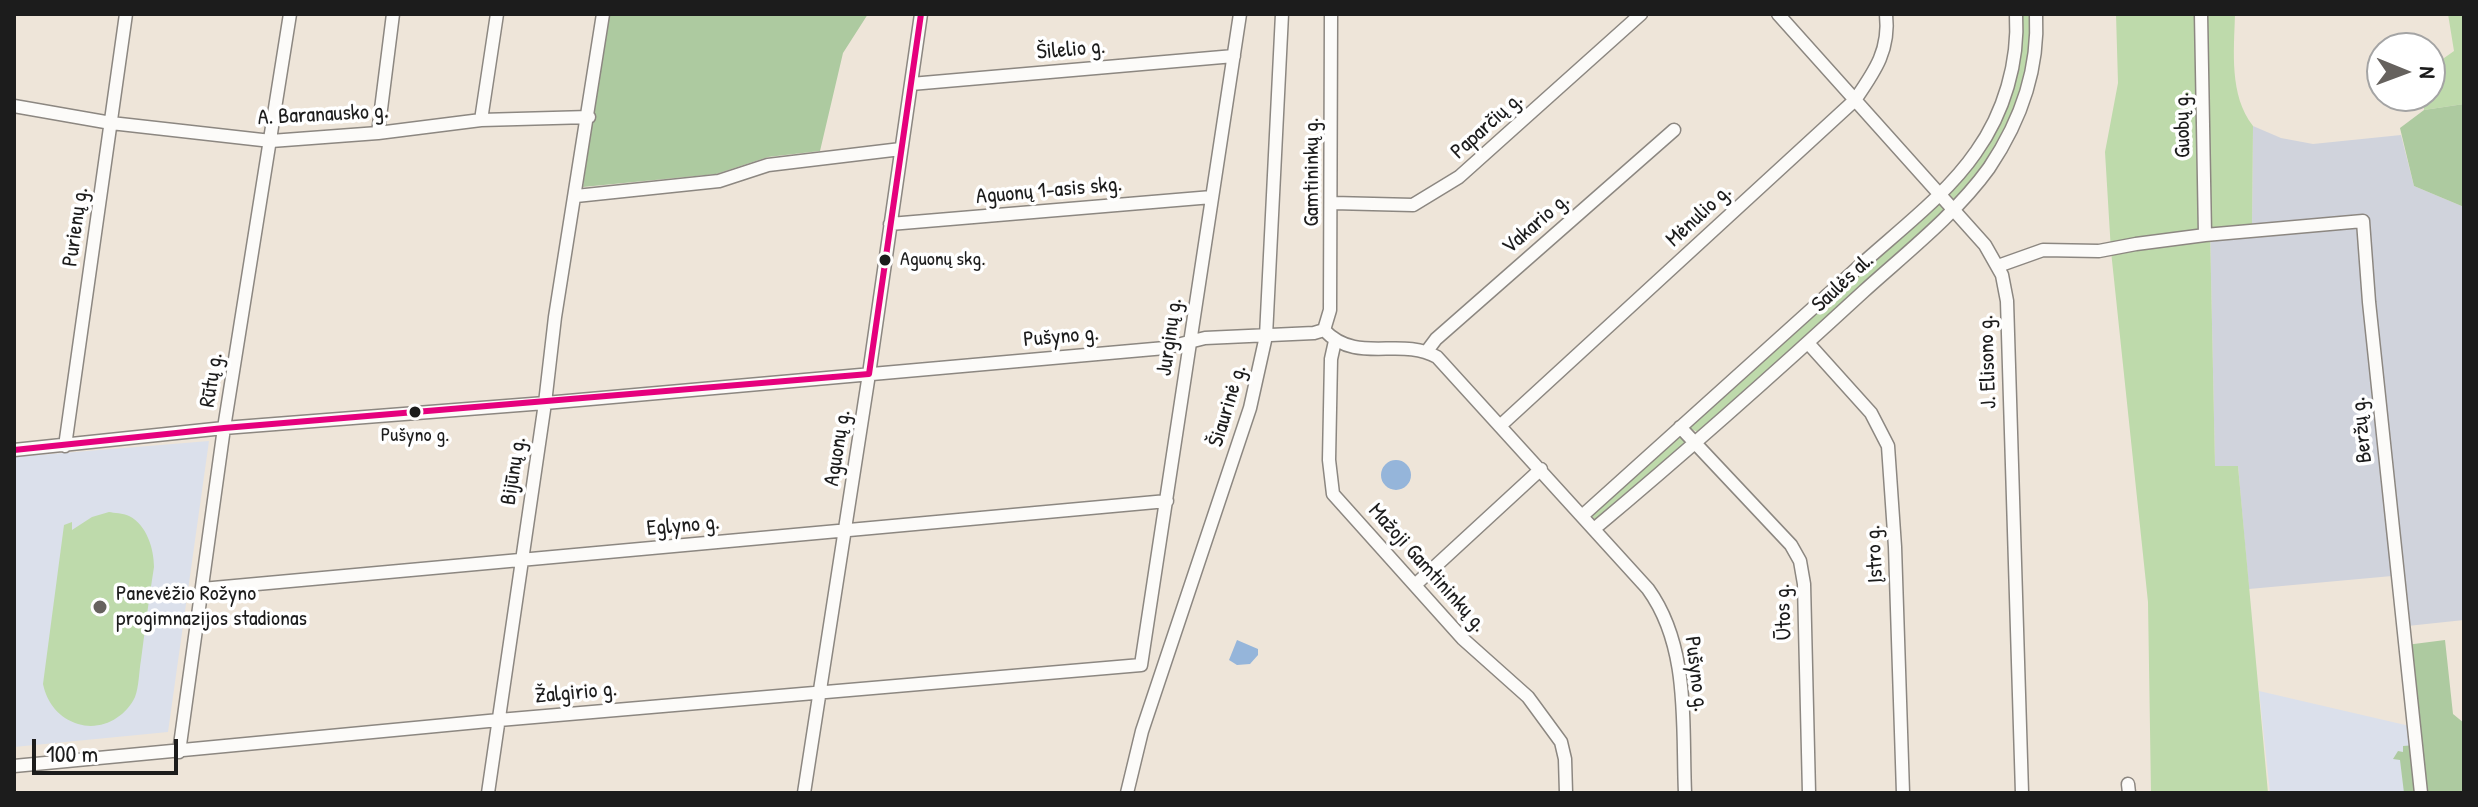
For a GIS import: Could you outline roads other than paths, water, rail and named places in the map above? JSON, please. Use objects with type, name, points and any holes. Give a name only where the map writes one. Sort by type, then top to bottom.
[{"type":"street","name":"Purienų g.","points":[[65,446],[126,14]]},
{"type":"street","name":"Rūtų g.","points":[[179,752],[224,428],[290,14]]},
{"type":"street","points":[[378,133],[393,14]]},
{"type":"street","points":[[481,120],[497,14]]},
{"type":"street","name":"Bijūnų g.","points":[[488,793],[555,317],[603,14]]},
{"type":"street","name":"Aguonų g.","points":[[804,793],[921,14]]},
{"type":"street","name":"Jurginų g.","points":[[1141,665],[1240,14]]},
{"type":"street","name":"Šiaurinė g.","points":[[1127,793],[1142,731],[1257,385],[1266,336],[1282,14]]},
{"type":"street","name":"Gamtininkų g.","points":[[1324,330],[1330,310],[1333,203],[1331,14]]},
{"type":"street","name":"Paparčių g.","points":[[1333,203],[1413,205],[1459,177],[1641,14]]},
{"type":"street","name":"J. Elisono g.","points":[[1778,14],[1985,245],[2005,285],[2022,793]]},
{"type":"street","name":"Mėnulio g.","points":[[1501,425],[1855,100],[1883,57],[1886,14]]},
{"type":"street","name":"Saulės al.","points":[[1582,516],[1965,168],[1993,125],[2012,70],[2017,43],[2016,14]]},
{"type":"street","name":"Saulės al.","points":[[1594,529],[1696,444],[1954,209],[1987,170],[2006,141],[2021,108],[2034,59],[2036,14]]},
{"type":"street","name":"Guobų g.","points":[[2201,14],[2205,235]]},
{"type":"street","name":"Šilelio g.","points":[[911,84],[1234,56]]},
{"type":"street","name":"A. Baranausko g.","points":[[14,106],[111,123],[271,141],[378,133],[481,120],[589,117]]},
{"type":"street","name":"Vakario g.","points":[[1427,351],[1674,130]]},
{"type":"street","points":[[576,196],[719,181],[768,165],[901,149]]},
{"type":"street","name":"Aguonų 1-asis skg.","points":[[890,224],[1212,197]]},
{"type":"street","name":"Beržų g.","points":[[2205,235],[2363,221],[2421,793]]},
{"type":"street","points":[[1998,266],[2043,250],[2099,251],[2205,235]]},
{"type":"street","points":[[1324,330],[1335,341],[1363,349],[1427,351]]},
{"type":"street","name":"Pušyno g.","points":[[14,450],[224,428],[1165,348],[1205,338],[1324,330]]},
{"type":"street","name":"Mažoji Gamtininkų g.","points":[[1335,341],[1331,359],[1329,460],[1333,494],[1463,639],[1528,697],[1561,742],[1566,793]]},
{"type":"street","name":"Įstro g.","points":[[1808,343],[1871,413],[1888,446],[1895,547],[1903,793]]},
{"type":"street","name":"Pušyno g.","points":[[1427,351],[1448,365],[1648,589],[1669,625],[1678,660],[1685,793]]},
{"type":"street","name":"Ūtos g.","points":[[1680,427],[1791,545],[1800,561],[1804,584],[1809,793]]},
{"type":"street","points":[[1415,585],[1541,469]]},
{"type":"street","name":"Eglyno g.","points":[[202,589],[1167,501]]},
{"type":"street","name":"Žalgirio g.","points":[[14,766],[499,720],[1141,665]]},
{"type":"water","points":[[1396,460],[1406,465],[1411,475],[1406,485],[1396,490],[1386,485],[1381,475],[1386,465]]},
{"type":"water","points":[[1237,640],[1258,649],[1258,655],[1250,664],[1237,665],[1229,660]]},
{"type":"place","name":"Aguonų skg.","points":[[885,260]]},
{"type":"place","name":"Pušyno g.","points":[[415,412]]},
{"type":"place","name":"Panevėžio Rožyno progimnazijos stadionas","points":[[100,607]]}]
